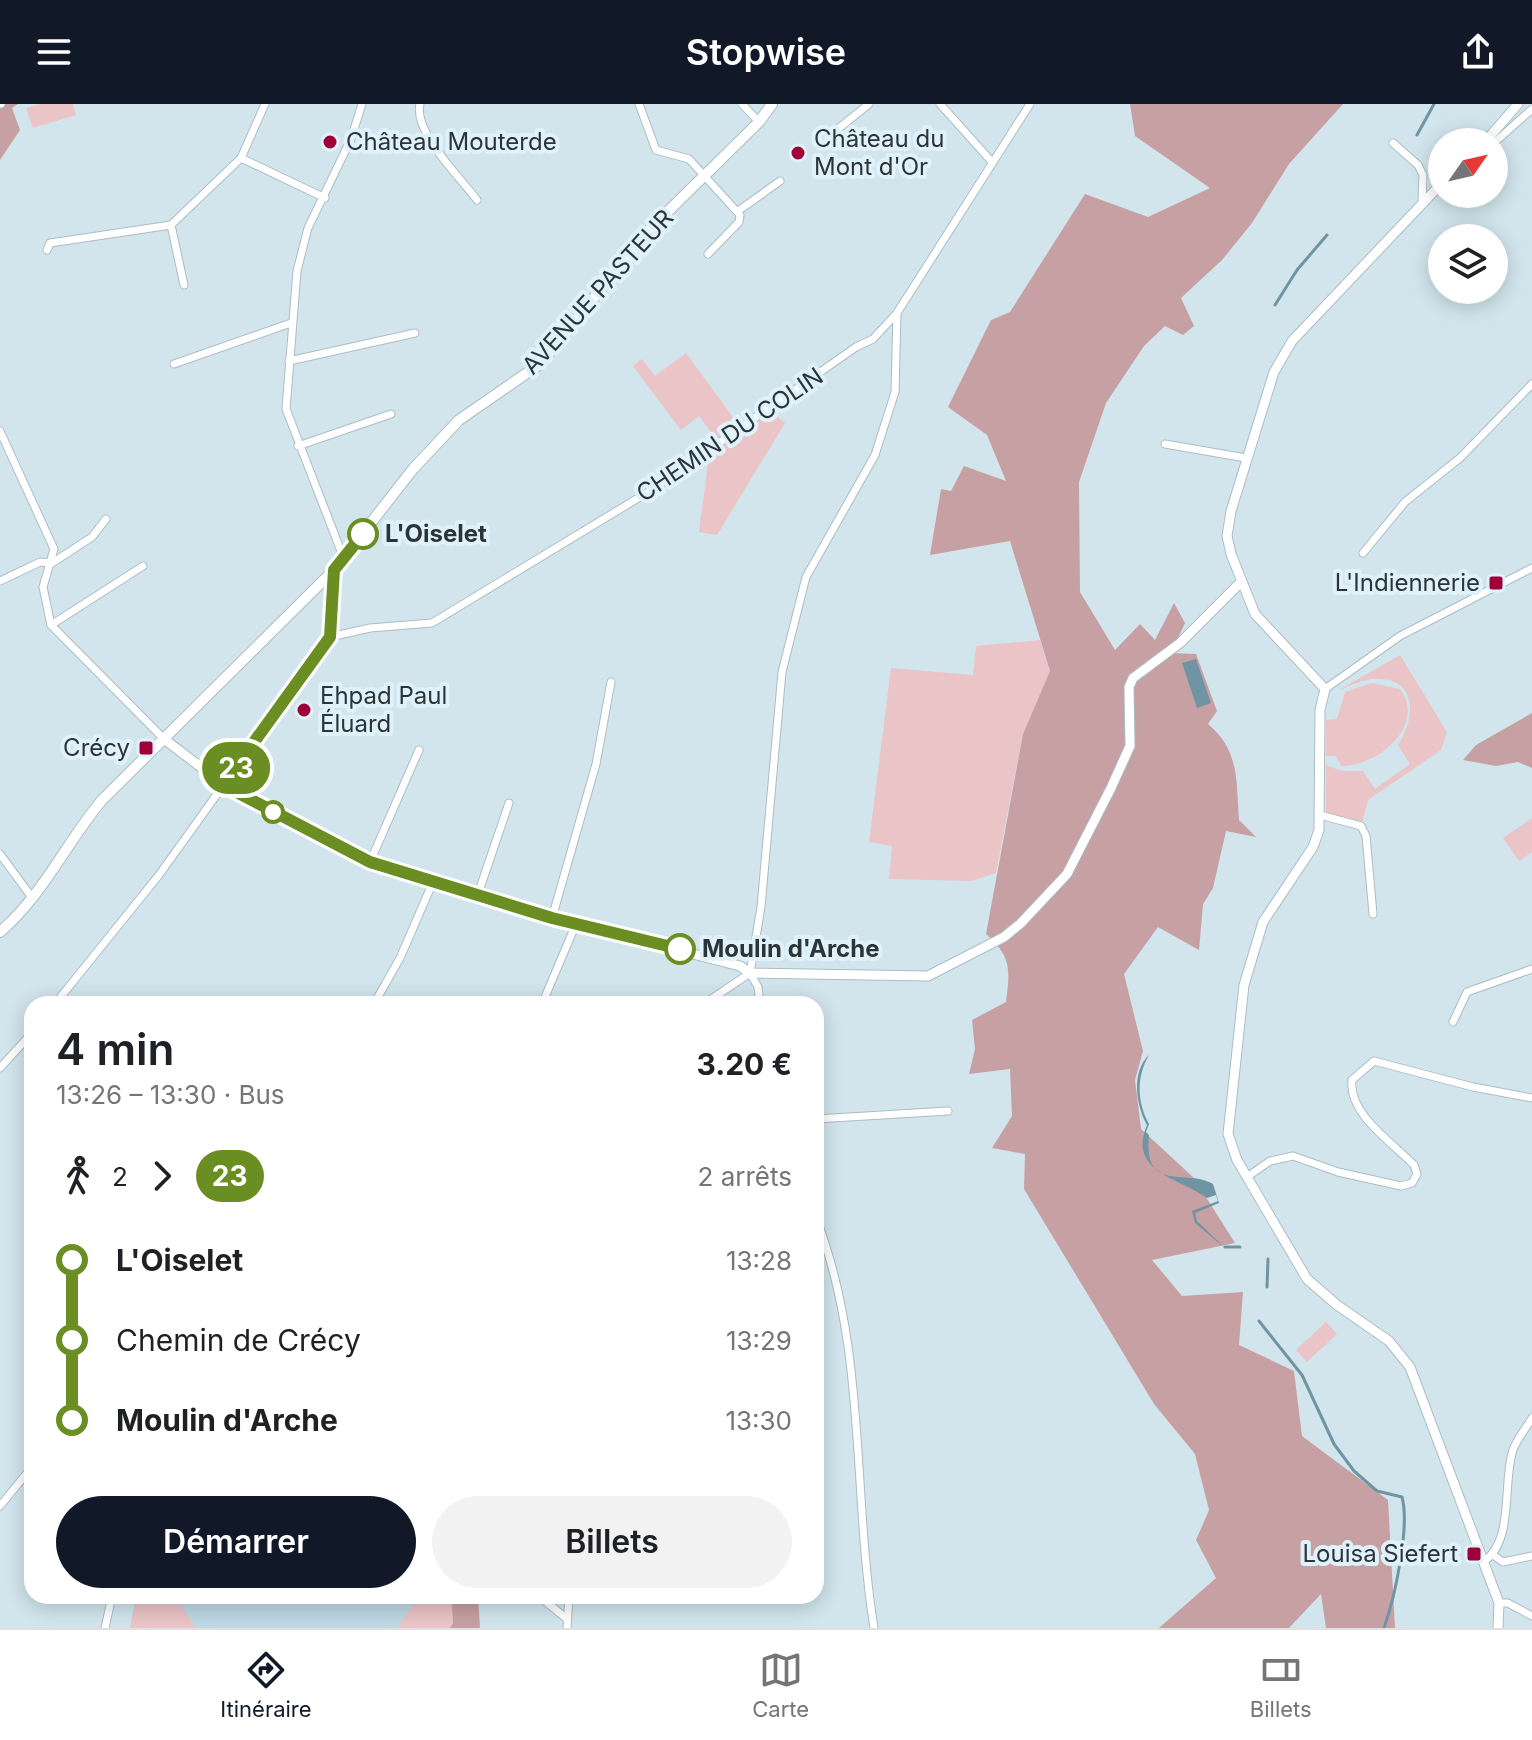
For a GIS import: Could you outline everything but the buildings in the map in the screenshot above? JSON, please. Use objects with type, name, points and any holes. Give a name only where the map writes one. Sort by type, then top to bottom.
[{"type":"main road","name":"AVENUE PASTEUR","points":[[0,932],[33,899],[85,820],[334,570],[413,469],[459,420],[540,364],[650,229],[759,122],[772,104]]},
{"type":"street","points":[[47,250],[50,243],[171,225],[241,158],[265,104]]},
{"type":"street","points":[[344,559],[286,409],[297,271],[308,228],[325,198],[362,104]]},
{"type":"street","points":[[420,104],[417,115],[423,130],[477,200]]},
{"type":"street","points":[[639,104],[656,150],[689,159],[738,211],[739,222],[708,254]]},
{"type":"street","points":[[742,104],[759,122]]},
{"type":"street","points":[[834,132],[869,104]]},
{"type":"street","points":[[940,104],[992,162]]},
{"type":"street","name":"CHEMIN DU COLIN","points":[[330,637],[370,628],[432,623],[653,489],[806,385],[856,347],[873,339],[897,313],[1030,104]]},
{"type":"street","points":[[1497,128],[1518,104]]},
{"type":"street","points":[[1508,130],[1532,109]]},
{"type":"street","points":[[1393,143],[1418,165],[1423,175],[1422,202]]},
{"type":"street","points":[[241,158],[325,198]]},
{"type":"street","points":[[738,211],[780,181]]},
{"type":"street","points":[[1325,689],[1255,614],[1227,536],[1246,458],[1274,372],[1292,341],[1428,196]]},
{"type":"street","points":[[171,225],[184,285]]},
{"type":"street","points":[[750,973],[761,907],[782,672],[806,577],[875,455],[895,392],[897,313]]},
{"type":"street","points":[[174,364],[291,323]]},
{"type":"street","points":[[289,361],[415,333]]},
{"type":"street","points":[[1363,553],[1405,502],[1460,458],[1532,384]]},
{"type":"street","points":[[298,446],[391,414]]},
{"type":"street","points":[[0,431],[54,549],[43,587],[51,625],[164,739],[223,785],[370,862],[552,918],[740,966],[750,973],[759,996]]},
{"type":"street","points":[[1173,444],[1246,458]]},
{"type":"street","points":[[0,581],[40,562],[52,563],[92,537],[106,519]]},
{"type":"street","points":[[51,625],[143,566]]},
{"type":"street","points":[[1498,1628],[1499,1603],[1410,1367],[1389,1341],[1337,1305],[1307,1279],[1231,1148],[1228,1134],[1244,985],[1263,922],[1313,847],[1320,815],[1320,710],[1325,689],[1400,636],[1532,568]]},
{"type":"street","points":[[62,996],[143,897],[330,637],[334,570]]},
{"type":"street","points":[[716,996],[750,973],[916,977],[939,972],[1021,923],[1067,874],[1130,746],[1129,687],[1133,678],[1180,643],[1241,582]]},
{"type":"street","points":[[552,918],[596,764],[611,682]]},
{"type":"street","points":[[370,862],[419,750]]},
{"type":"street","points":[[478,894],[509,803]]},
{"type":"street","points":[[1320,815],[1361,826],[1366,836],[1373,914]]},
{"type":"street","points":[[0,854],[33,899]]},
{"type":"street","points":[[379,996],[400,958],[433,882]]},
{"type":"street","points":[[545,996],[576,924]]},
{"type":"street","points":[[1453,1022],[1467,992],[1532,969]]},
{"type":"street","points":[[0,1068],[24,1042]]},
{"type":"street","points":[[1247,1177],[1270,1161],[1293,1156],[1385,1183],[1401,1186],[1412,1183],[1417,1174],[1414,1165],[1362,1113],[1350,1094],[1352,1080],[1374,1061],[1473,1087],[1532,1098]]},
{"type":"street","points":[[824,1119],[948,1111]]},
{"type":"street","points":[[824,1241],[848,1342],[865,1564],[874,1628]]},
{"type":"street","points":[[1483,1562],[1493,1555],[1500,1538],[1513,1451],[1532,1418]]},
{"type":"street","points":[[0,1506],[24,1477]]},
{"type":"street","points":[[1493,1555],[1503,1562],[1532,1556]]},
{"type":"street","points":[[1499,1603],[1508,1603],[1532,1616]]},
{"type":"street","points":[[105,1628],[110,1604]]},
{"type":"street","points":[[549,1604],[567,1619]]},
{"type":"street","points":[[567,1628],[568,1604]]},
{"type":"shaded area","points":[[0,104],[18,104],[12,108],[20,130],[0,160]]},
{"type":"shaded area","points":[[40,104],[73,104],[76,115],[33,128],[26,108]]},
{"type":"shaded area","points":[[1130,104],[1343,104],[1289,164],[1252,223],[1222,260],[1181,298],[1194,326],[1183,335],[1165,326],[1144,346],[1106,403],[1079,482],[1080,592],[1115,650],[1140,624],[1155,640],[1174,603],[1185,623],[1171,653],[1196,654],[1217,711],[1208,724],[1231,756],[1239,820],[1256,837],[1226,831],[1213,888],[1203,904],[1199,950],[1158,927],[1124,974],[1143,1051],[1135,1080],[1141,1129],[1194,1178],[1235,1243],[1152,1260],[1182,1296],[1243,1292],[1239,1345],[1294,1371],[1302,1436],[1388,1500],[1395,1628],[1326,1628],[1321,1594],[1289,1628],[1159,1628],[1216,1578],[1196,1540],[1209,1510],[1195,1454],[1154,1404],[1024,1189],[1025,1154],[992,1148],[1012,1116],[1010,1069],[969,1074],[975,1049],[972,1020],[1006,1002],[1008,981],[1005,957],[986,934],[1023,734],[1050,671],[1010,541],[930,555],[941,489],[951,491],[964,466],[1006,481],[987,435],[948,407],[991,320],[1010,312],[1085,194],[1148,217],[1210,188],[1135,136]]},
{"type":"shaded area","points":[[686,353],[738,424],[717,440],[699,416],[681,430],[633,366],[642,359],[655,376]]},
{"type":"shaded area","points":[[771,411],[785,423],[717,535],[699,532],[709,456]]},
{"type":"shaded area","points":[[1040,640],[1050,672],[1023,734],[996,873],[971,881],[889,879],[892,846],[869,842],[891,668],[973,675],[976,646]]},
{"type":"shaded area","points":[[1400,655],[1447,732],[1441,750],[1368,800],[1362,823],[1326,813],[1326,765],[1342,771],[1363,771],[1375,789],[1410,764],[1398,745],[1410,712],[1406,692],[1389,680],[1370,679],[1339,690]]},
{"type":"shaded area","points":[[1196,659],[1211,703],[1197,708],[1182,663]]},
{"type":"shaded area","points":[[1372,683],[1400,689],[1407,703],[1403,729],[1395,741],[1370,759],[1342,766],[1335,756],[1326,756],[1326,720],[1337,719],[1345,692]]},
{"type":"shaded area","points":[[1532,713],[1532,768],[1518,762],[1496,766],[1463,760],[1476,745]]},
{"type":"shaded area","points":[[1532,818],[1532,852],[1519,861],[1503,838]]},
{"type":"shaded area","points":[[1149,1055],[1142,1072],[1140,1090],[1142,1107],[1149,1124],[1146,1132],[1149,1135],[1149,1153],[1156,1169],[1150,1163],[1144,1153],[1143,1141],[1147,1125],[1140,1108],[1137,1089],[1140,1070]]},
{"type":"shaded area","points":[[1162,1173],[1213,1184],[1219,1203],[1195,1213],[1197,1221],[1226,1249],[1195,1223],[1192,1211],[1218,1201],[1216,1195],[1207,1198]]},
{"type":"shaded area","points":[[1326,1322],[1337,1334],[1307,1362],[1296,1350]]},
{"type":"shaded area","points":[[134,1604],[451,1604],[450,1628],[130,1628]]},
{"type":"shaded area","points":[[135,1604],[180,1604],[196,1628],[130,1628]]},
{"type":"shaded area","points":[[413,1604],[452,1604],[453,1624],[450,1628],[398,1628]]},
{"type":"shaded area","points":[[452,1604],[478,1604],[480,1628],[450,1628],[453,1623]]},
{"type":"waterway","points":[[1417,135],[1434,104]]},
{"type":"waterway","points":[[1275,305],[1297,270],[1327,235]]},
{"type":"waterway","points":[[1225,1247],[1240,1247]]},
{"type":"waterway","points":[[1267,1287],[1268,1259]]},
{"type":"waterway","points":[[1259,1321],[1302,1375],[1334,1444],[1354,1471],[1377,1491],[1402,1497],[1403,1543],[1393,1599],[1384,1628]]},
{"type":"bus line","name":"23","points":[[363,534],[334,570],[330,637],[223,785],[370,862],[552,918],[680,949]]},
{"type":"place","name":"Château Mouterde","points":[[330,142]]},
{"type":"place","name":"Château du Mont d'Or","points":[[798,153]]},
{"type":"place","name":"L'Oiselet","points":[[363,534]]},
{"type":"place","name":"L'Indiennerie","points":[[1496,583]]},
{"type":"place","name":"Ehpad Paul Éluard","points":[[304,710]]},
{"type":"place","name":"Crécy","points":[[146,748]]},
{"type":"place","name":"Moulin d'Arche","points":[[680,949]]},
{"type":"place","name":"Louisa Siefert","points":[[1474,1554]]}]
